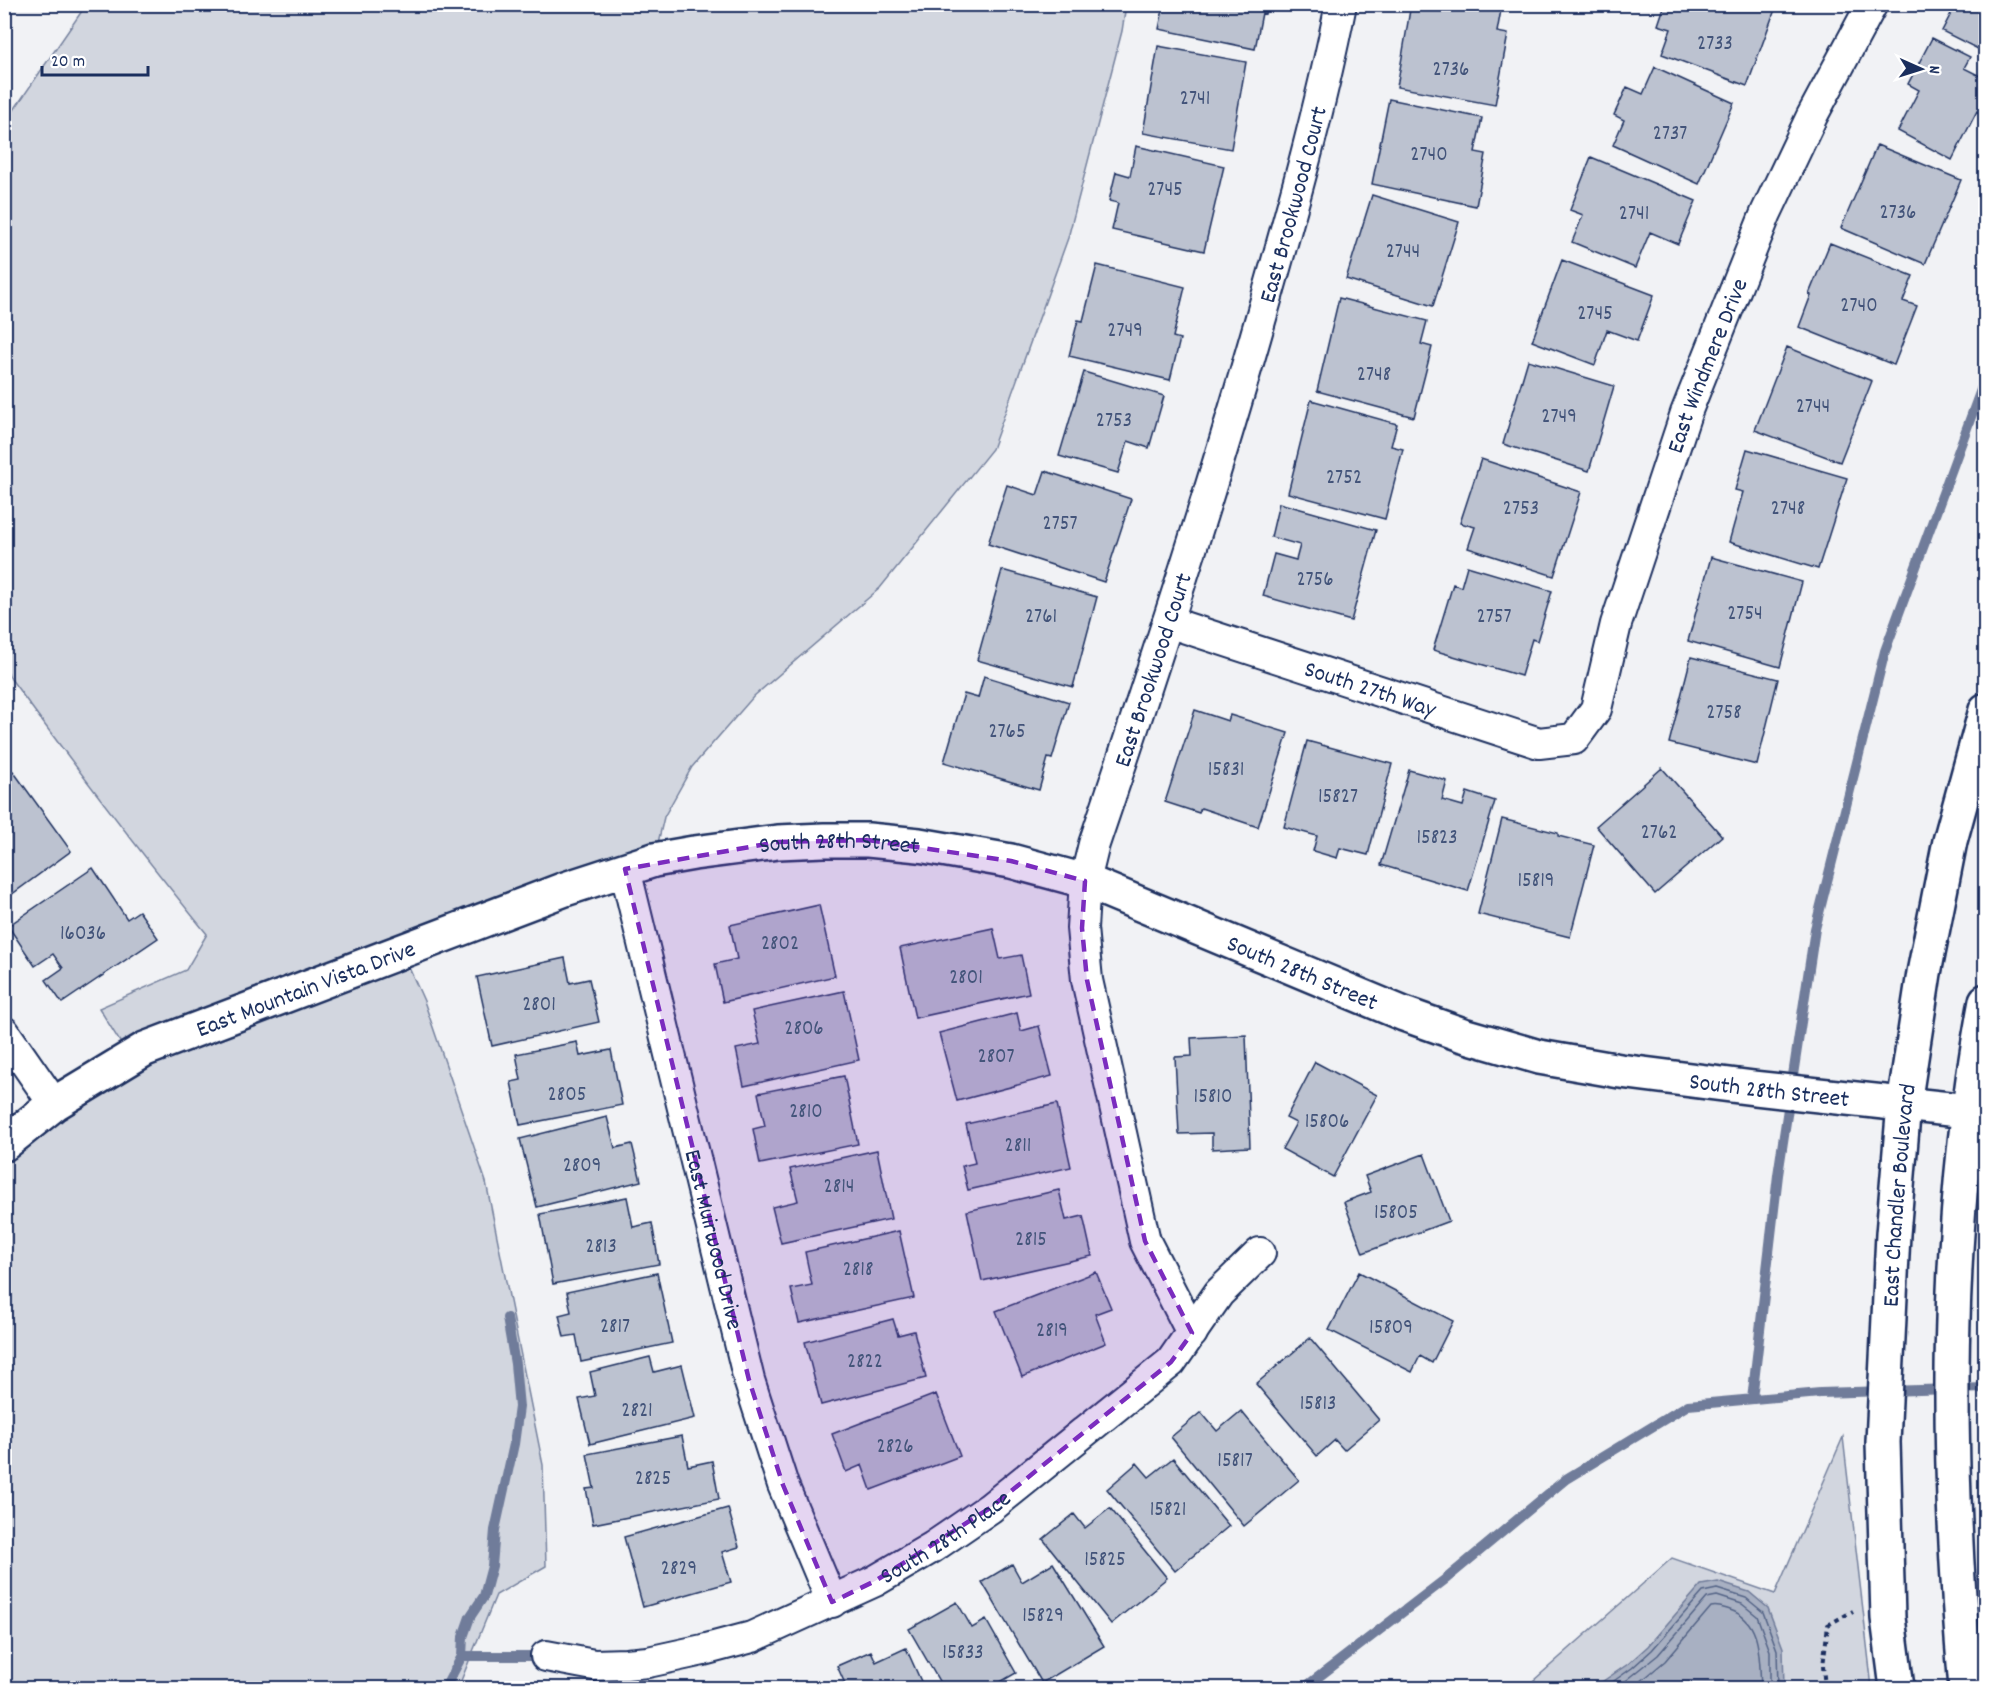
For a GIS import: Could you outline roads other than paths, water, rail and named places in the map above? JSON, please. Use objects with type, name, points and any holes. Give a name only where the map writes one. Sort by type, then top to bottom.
[{"type":"street","name":"East Brookwood Court","points":[[1192,1333],[1145,1240],[1087,980],[1082,928],[1085,881],[1094,844],[1222,453],[1275,269],[1330,63],[1341,4]]},
{"type":"street","name":"East Windmere Drive","points":[[1574,739],[1596,709],[1616,624],[1686,413],[1766,213],[1812,116],[1872,4]]},
{"type":"street","name":"South 27th Way","points":[[1168,622],[1539,742],[1574,739]]},
{"type":"street","name":"East Chandler Boulevard","points":[[1897,1689],[1888,1618],[1883,1442],[1893,1234],[1904,1104],[1924,973],[1948,851],[1986,710]]},
{"type":"street","name":"South 28th Street","points":[[625,869],[654,860],[778,842],[868,840],[919,845],[1011,861],[1085,881],[1404,1014],[1463,1035],[1539,1057],[1620,1071],[1754,1088],[1977,1112]]},
{"type":"street","name":"East Mountain Vista Drive","points":[[4,1144],[54,1104],[145,1049],[565,889],[625,869]]},
{"type":"street","name":"East Muirwood Drive","points":[[625,869],[749,1380],[783,1485],[832,1602]]},
{"type":"street","points":[[1966,1689],[1954,1539],[1951,1355],[1958,1212],[1977,1112],[1986,1001]]},
{"type":"street","points":[[4,1032],[54,1104]]},
{"type":"street","name":"South 28th Place","points":[[546,1656],[594,1665],[648,1662],[752,1637],[875,1581],[933,1547],[990,1508],[1170,1362],[1218,1293],[1260,1253]]},
{"type":"water","points":[[1718,1582],[1749,1592],[1768,1608],[1783,1648],[1784,1688],[1593,1688],[1628,1664],[1648,1646],[1701,1585]]},
{"type":"waterway","points":[[1752,1399],[1778,1175],[1815,929],[1885,651],[1986,376]]},
{"type":"waterway","points":[[462,1656],[463,1637],[470,1617],[484,1596],[492,1566],[495,1530],[514,1444],[519,1407],[507,1318]]},
{"type":"waterway","points":[[1304,1688],[1447,1578],[1566,1479],[1688,1405],[1820,1393],[1986,1388]]},
{"type":"waterway","points":[[445,1688],[462,1656],[546,1656]]}]
